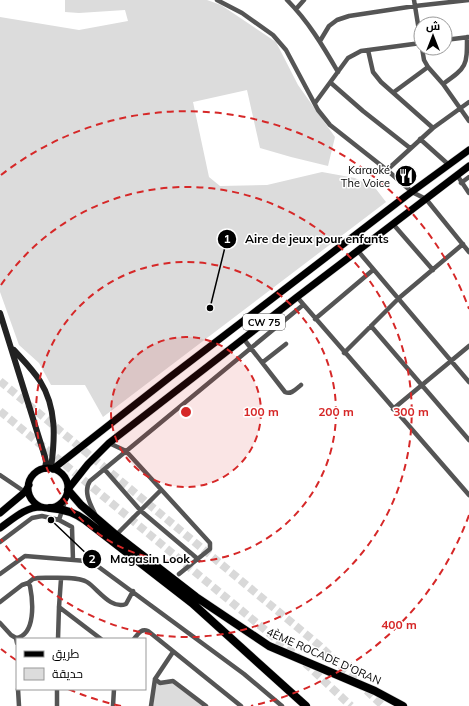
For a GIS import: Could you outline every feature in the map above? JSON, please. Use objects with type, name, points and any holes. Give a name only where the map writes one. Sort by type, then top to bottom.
[{"type":"highway","name":"4ÈME ROCADE D'ORAN","points":[[68,492],[116,535],[196,597],[270,646],[375,691],[403,706]]},
{"type":"highway","points":[[47,507],[75,513],[85,520],[192,603],[306,706]]},
{"type":"main road","points":[[0,513],[25,492],[30,480],[36,472],[50,469],[64,462],[170,376],[469,150]]},
{"type":"main road","name":"CW 75","points":[[68,492],[100,450],[243,338],[469,166]]},
{"type":"main road","points":[[0,313],[46,462],[50,469],[59,471],[64,476],[67,481],[68,492],[59,504],[47,507],[33,507],[24,511],[0,528]]},
{"type":"main road","points":[[12,348],[36,376],[49,400],[54,423],[50,469]]},
{"type":"main road","points":[[29,485],[29,491],[34,501],[47,507]]},
{"type":"street","points":[[217,0],[242,13],[273,35],[286,50],[321,115],[330,125],[387,170],[412,192],[426,199],[469,252]]},
{"type":"street","points":[[287,0],[296,9],[320,41],[338,72]]},
{"type":"street","points":[[296,9],[304,0]]},
{"type":"street","points":[[414,0],[417,16]]},
{"type":"street","points":[[320,41],[329,26],[337,20],[349,16],[469,0]]},
{"type":"street","points":[[443,84],[459,73],[465,64],[468,37],[453,39]]},
{"type":"street","points":[[315,103],[348,58],[361,51],[413,44]]},
{"type":"street","points":[[368,50],[373,72],[381,82],[434,128]]},
{"type":"street","points":[[423,56],[428,67],[443,84],[469,121]]},
{"type":"street","points":[[394,92],[428,67]]},
{"type":"street","points":[[331,82],[363,111],[410,148]]},
{"type":"street","points":[[387,170],[420,139],[469,102]]},
{"type":"street","points":[[420,139],[449,165]]},
{"type":"street","points":[[457,175],[469,193]]},
{"type":"street","points":[[461,183],[469,177]]},
{"type":"street","points":[[393,224],[433,270]]},
{"type":"street","points":[[344,353],[399,298],[463,244]]},
{"type":"street","points":[[358,251],[469,382]]},
{"type":"street","points":[[315,319],[373,270]]},
{"type":"street","points":[[297,297],[344,353],[469,495]]},
{"type":"street","points":[[96,517],[88,496],[87,486],[90,481],[303,305]]},
{"type":"street","points":[[371,326],[469,440]]},
{"type":"street","points":[[243,338],[286,393],[292,392],[301,385]]},
{"type":"street","points":[[263,362],[286,344]]},
{"type":"street","points":[[394,409],[469,346]]},
{"type":"street","points":[[109,443],[126,451],[210,543],[210,550],[180,574]]},
{"type":"street","points":[[105,470],[141,511],[199,560]]},
{"type":"street","points":[[0,475],[25,492]]},
{"type":"street","points":[[116,535],[161,490]]},
{"type":"street","points":[[59,520],[68,492]]},
{"type":"street","points":[[0,542],[32,518],[42,516],[59,520],[72,527],[73,560]]},
{"type":"street","points":[[0,574],[25,556],[86,561],[96,565],[244,674],[282,706]]},
{"type":"street","points":[[0,602],[33,579],[38,578],[86,581],[114,604],[120,606],[126,604],[133,592]]},
{"type":"street","points":[[58,638],[62,579]]},
{"type":"street","points":[[0,624],[16,638],[25,635],[29,629],[32,614],[31,590],[28,583]]},
{"type":"street","points":[[59,607],[99,638]]},
{"type":"street","points":[[135,638],[140,632],[145,630],[241,706]]},
{"type":"street","points":[[151,706],[155,679],[173,652]]},
{"type":"street","points":[[155,679],[160,683],[173,681],[206,706]]},
{"type":"street","points":[[18,690],[19,706]]},
{"type":"street","points":[[57,690],[57,706]]},
{"type":"street","points":[[112,706],[114,690]]},
{"type":"green space","points":[[65,0],[207,0],[221,5],[276,42],[298,85],[335,137],[328,166],[291,157],[260,148],[247,90],[193,102],[209,177],[220,186],[267,185],[322,172],[355,178],[376,189],[386,202],[103,417],[85,385],[51,385],[39,363],[19,345],[0,292],[0,17],[79,30],[128,21],[125,10],[79,13],[65,12]]},
{"type":"green space","points":[[170,680],[203,706],[153,706],[157,681]]},
{"type":"tunnel","points":[[0,381],[320,646],[383,706]]},
{"type":"tunnel","points":[[0,411],[304,662],[351,706]]},
{"type":"place","name":"Karaoké The Voice","points":[[406,176]]},
{"type":"place","name":"Aire de jeux pour enfants","points":[[210,308]]},
{"type":"place","name":"Magasin Look","points":[[51,520]]}]
